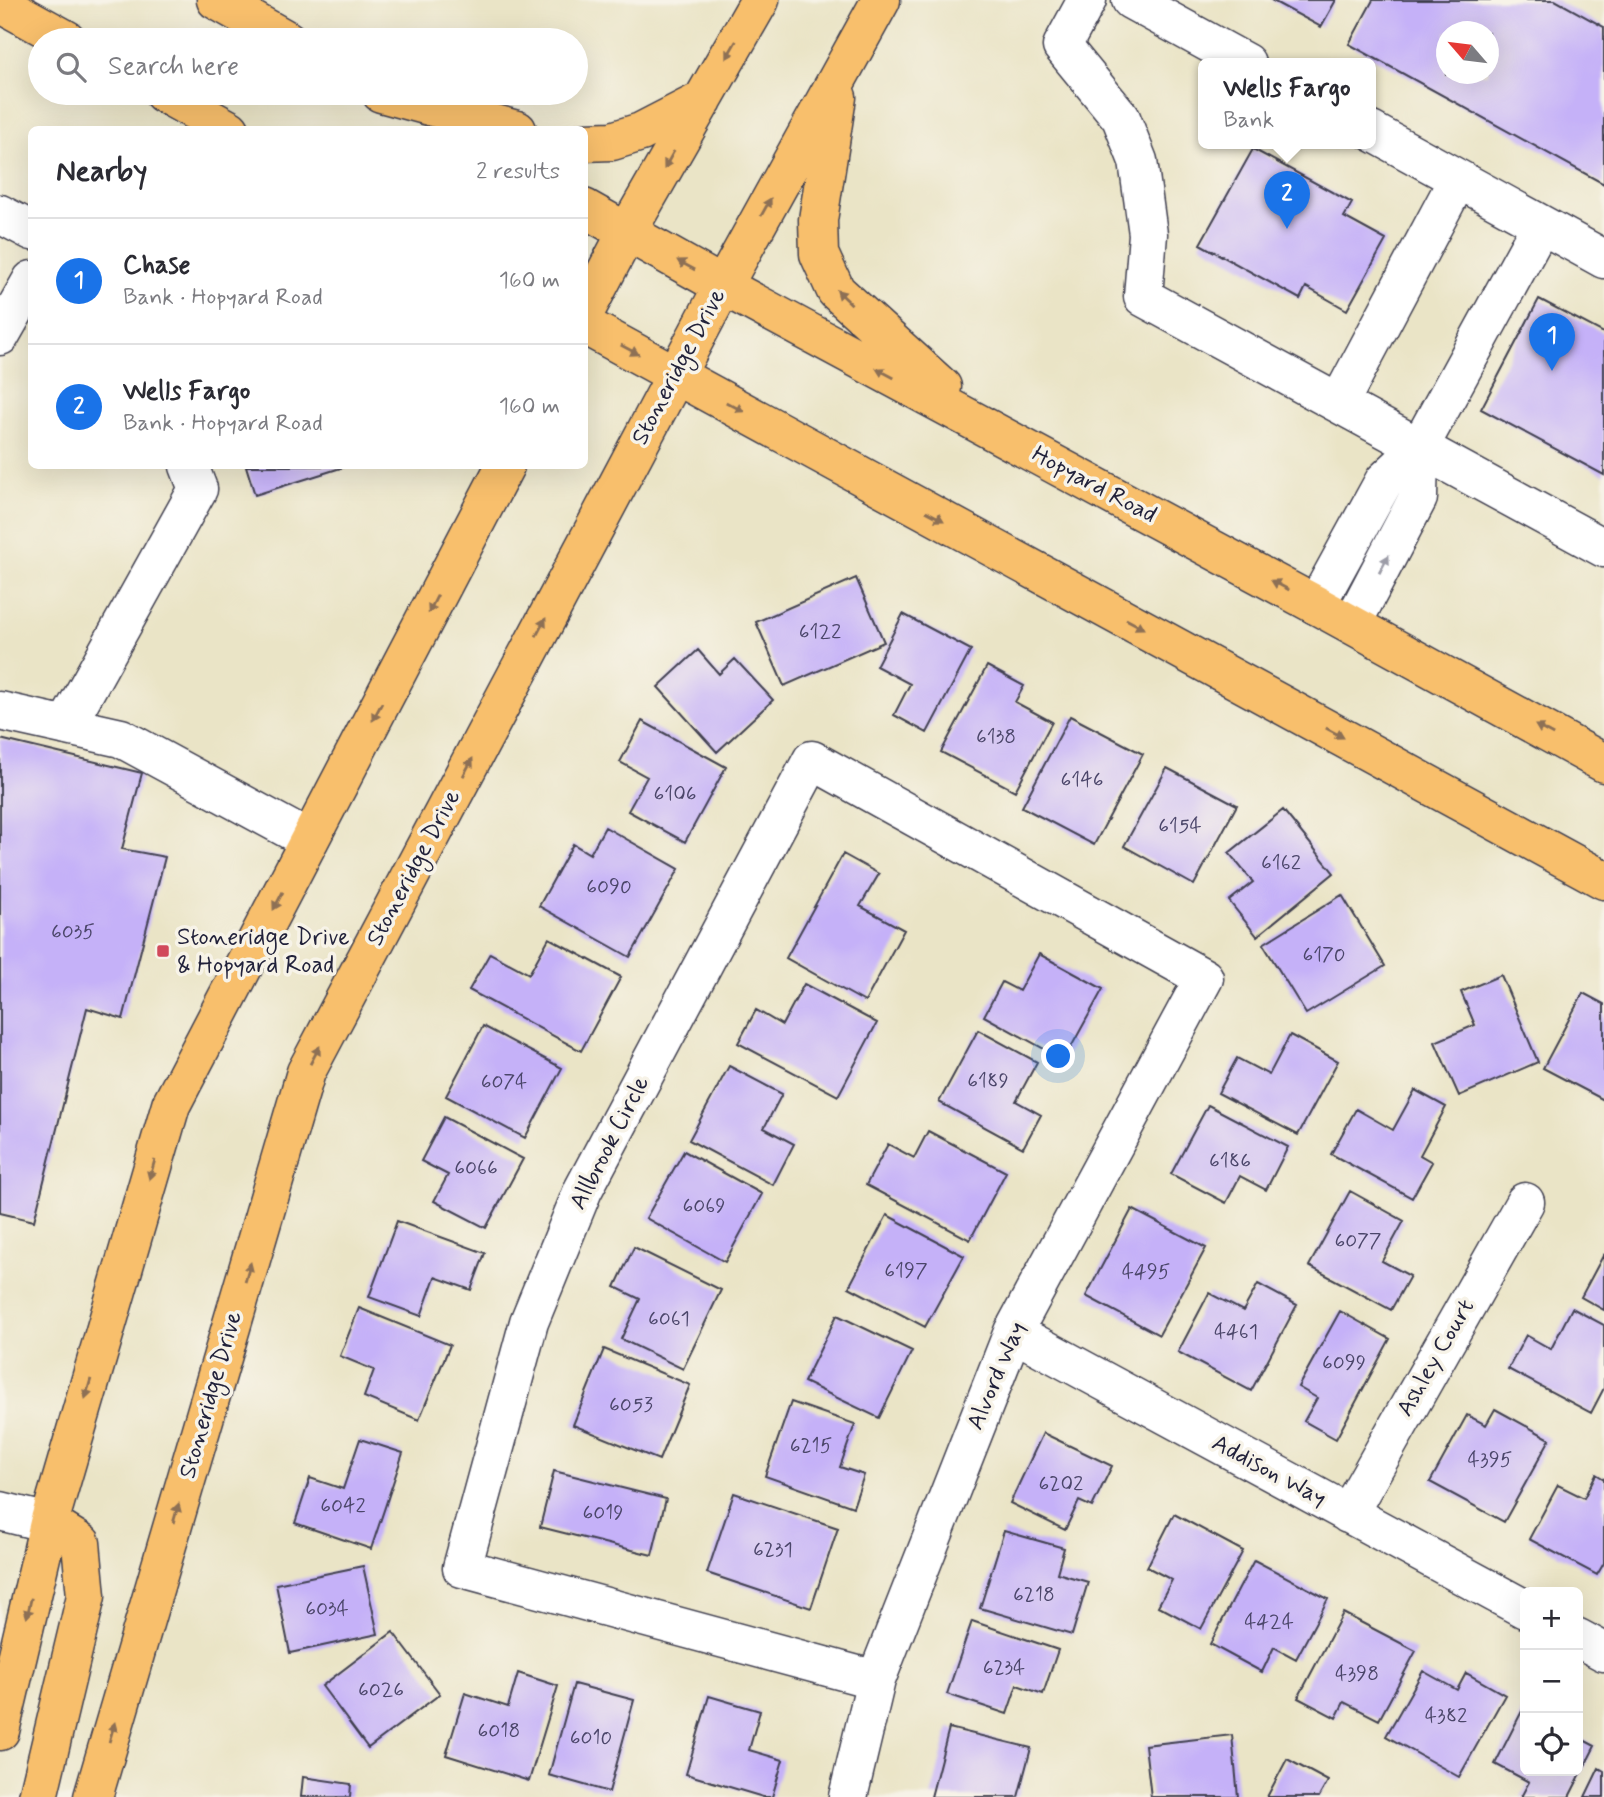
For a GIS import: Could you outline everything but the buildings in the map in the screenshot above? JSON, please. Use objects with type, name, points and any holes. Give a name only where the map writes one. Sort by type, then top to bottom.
[{"type":"main road","points":[[216,0],[266,28]]},
{"type":"main road","points":[[588,306],[627,232],[760,0]]},
{"type":"main road","name":"Stoneridge Drive","points":[[93,1797],[306,1072],[675,374],[881,0]]},
{"type":"main road","points":[[0,3],[45,28]]},
{"type":"main road","points":[[842,70],[818,220],[819,254],[836,290],[985,426]]},
{"type":"main road","points":[[588,142],[612,141],[640,132],[703,100]]},
{"type":"main road","points":[[185,105],[223,126]]},
{"type":"main road","points":[[401,105],[438,126]]},
{"type":"main road","points":[[424,105],[502,126]]},
{"type":"main road","name":"Hopyard Road","points":[[588,210],[1604,763]]},
{"type":"main road","points":[[588,327],[1604,880]]},
{"type":"main road","points":[[457,557],[477,469]]},
{"type":"main road","points":[[0,1731],[49,1523],[171,1105],[503,469]]},
{"type":"main road","points":[[38,1797],[86,1596],[81,1543],[49,1523]]},
{"type":"street","points":[[1087,0],[1062,46],[1121,118],[1138,161],[1148,234],[1143,296],[1604,548]]},
{"type":"street","points":[[1131,0],[1237,58]]},
{"type":"street","points":[[1376,134],[1604,259]]},
{"type":"street","points":[[1339,403],[1458,179]]},
{"type":"street","points":[[0,214],[28,230]]},
{"type":"street","points":[[1316,605],[1384,481],[1419,448],[1541,225]]},
{"type":"street","points":[[0,336],[28,287]]},
{"type":"street","points":[[1352,624],[1418,498],[1419,448]]},
{"type":"street","points":[[66,726],[198,489],[190,469]]},
{"type":"street","points":[[0,710],[121,738],[309,840]]},
{"type":"street","name":"Allbrook Circle","points":[[876,1680],[462,1568],[529,1322],[583,1190],[813,760],[1204,978]]},
{"type":"street","name":"Alvord Way","points":[[848,1797],[876,1680],[1013,1332],[1204,978]]},
{"type":"street","name":"Ashley Court","points":[[1348,1514],[1525,1202]]},
{"type":"street","name":"Addison Way","points":[[1013,1332],[1520,1606]]},
{"type":"street","points":[[0,1511],[49,1523]]},
{"type":"street","points":[[1583,1640],[1604,1652]]},
{"type":"place","name":"Wells Fargo","points":[[1287,229]]},
{"type":"place","name":"Chase","points":[[1552,371]]},
{"type":"place","name":"Stoneridge Drive & Hopyard Road","points":[[163,951]]}]
